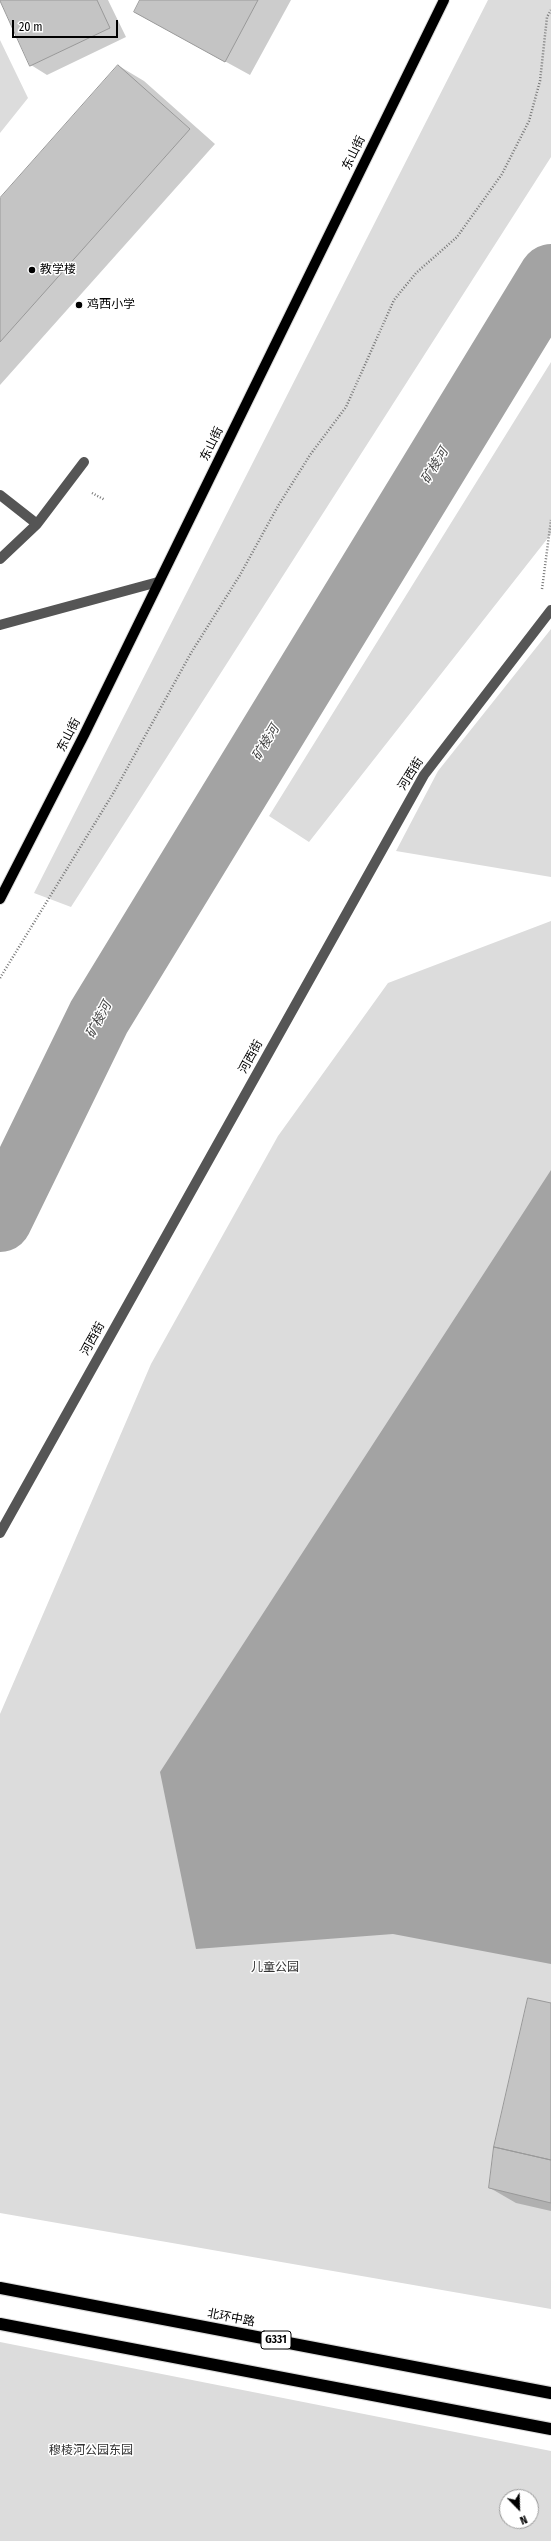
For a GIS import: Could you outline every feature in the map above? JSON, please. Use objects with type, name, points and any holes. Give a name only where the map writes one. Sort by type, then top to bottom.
[{"type":"highway","name":"北环中路","points":[[0,2288],[551,2393]]},
{"type":"highway","points":[[0,2324],[551,2429]]},
{"type":"main road","name":"东山街","points":[[0,899],[158,582],[444,0]]},
{"type":"street","points":[[0,559],[37,524],[84,462]]},
{"type":"street","points":[[0,495],[37,524]]},
{"type":"street","points":[[0,626],[158,582]]},
{"type":"street","name":"河西街","points":[[0,1533],[424,774],[551,610]]},
{"type":"path","points":[[0,978],[114,792],[191,653],[240,575],[278,506],[310,455],[346,407],[394,300],[416,273],[457,237],[502,174],[529,121],[540,81],[547,17],[551,10]]},
{"type":"path","points":[[537,628],[551,520]]},
{"type":"green space","points":[[488,0],[551,0],[551,157],[71,907],[34,893]]},
{"type":"green space","points":[[0,40],[28,98],[0,133]]},
{"type":"green space","points":[[551,362],[551,534],[309,842],[269,816]]},
{"type":"green space","points":[[551,629],[551,877],[396,851],[438,771]]},
{"type":"green space","name":"儿童公园","points":[[551,921],[551,2309],[0,2213],[0,1714],[151,1364],[278,1136],[388,983]]},
{"type":"green space","name":"穆棱河公园东园","points":[[0,2342],[551,2451],[551,2541],[0,2541]]},
{"type":"shaded area","points":[[551,1170],[551,1964],[393,1934],[196,1949],[160,1772]]},
{"type":"building","points":[[0,0],[97,0],[110,28],[30,66]]},
{"type":"building","points":[[140,0],[258,0],[225,62],[134,12]]},
{"type":"building","name":"教学楼","points":[[118,65],[190,129],[0,342],[0,198]]},
{"type":"building","points":[[528,1998],[551,2003],[551,2160],[494,2147]]},
{"type":"building","points":[[494,2147],[551,2160],[551,2203],[489,2188]]},
{"type":"waterway","name":"矿棱河","points":[[0,1220],[99,1017],[551,276]]},
{"type":"place","name":"教学楼","points":[[32,270]]},
{"type":"place","name":"鸡西小学","points":[[79,305]]}]
